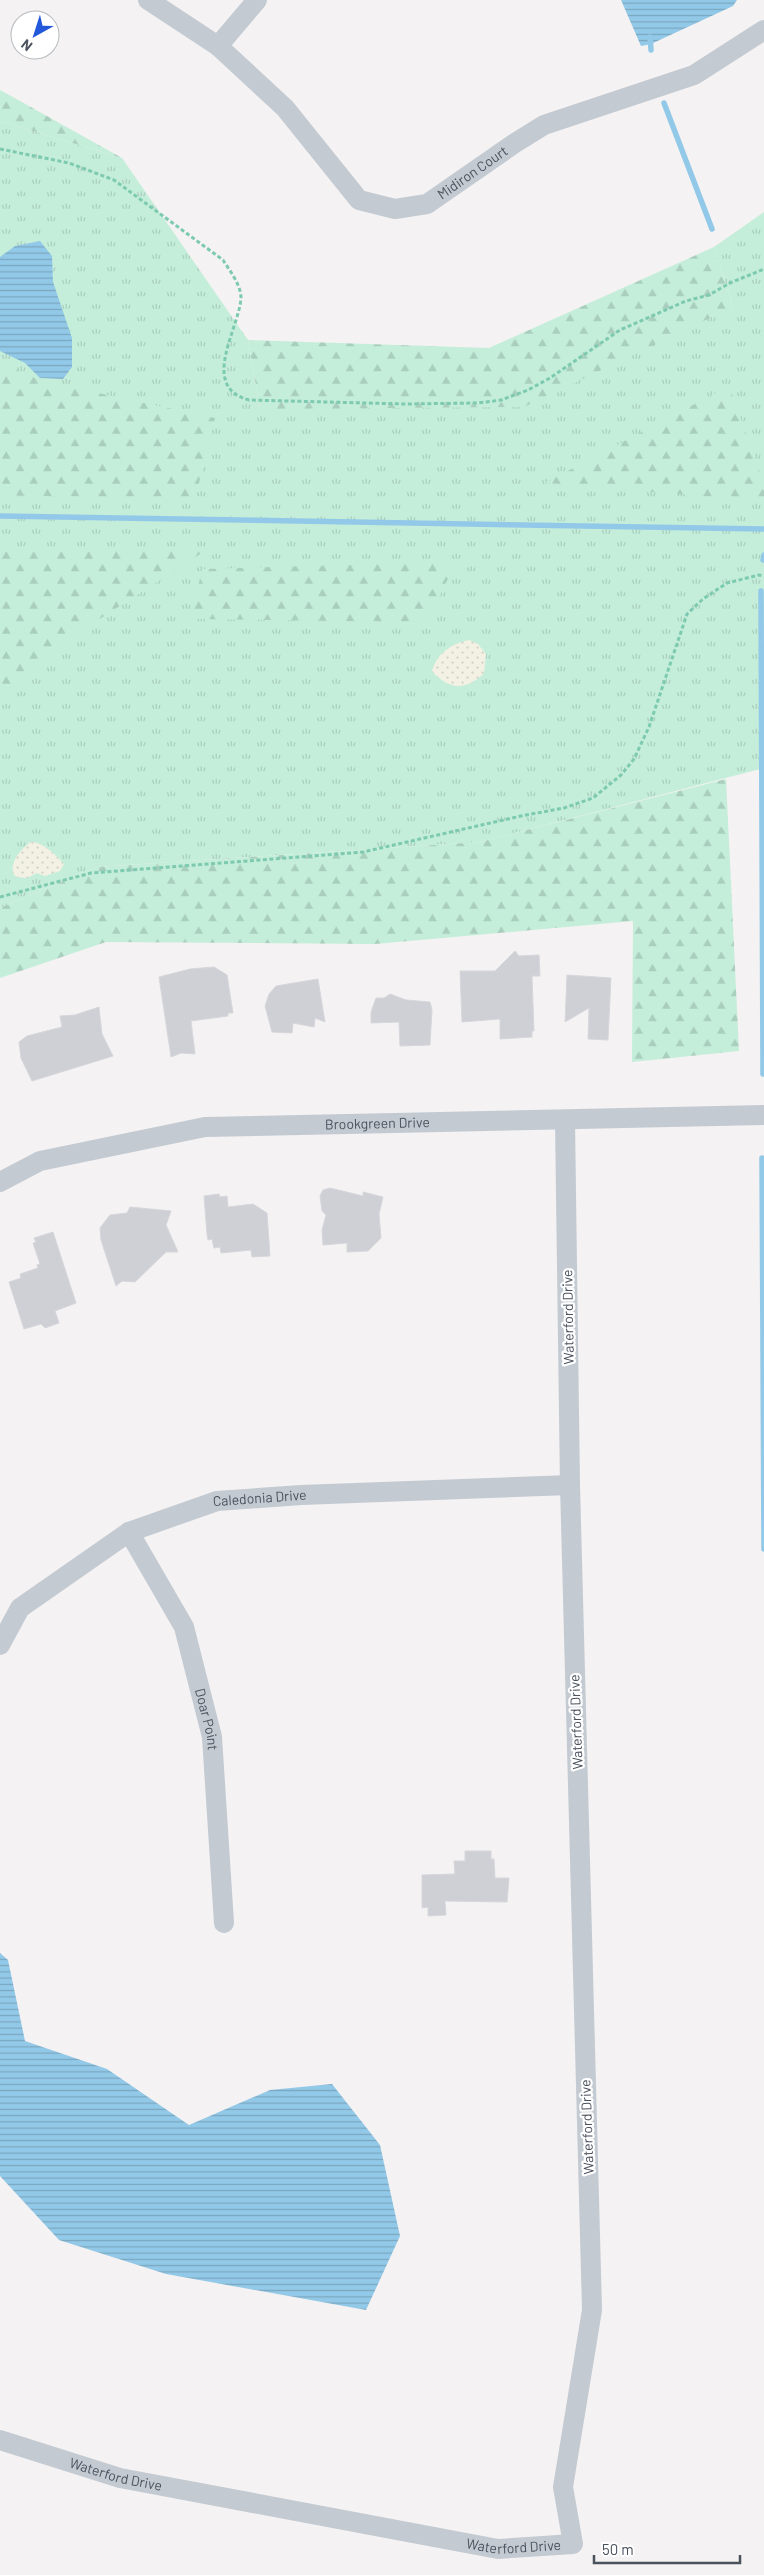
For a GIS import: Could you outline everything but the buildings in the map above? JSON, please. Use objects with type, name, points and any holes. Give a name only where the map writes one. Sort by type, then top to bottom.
[{"type":"street","name":"Midiron Court","points":[[148,0],[218,46],[284,108],[359,200],[395,209],[427,204],[544,125],[694,75],[764,30]]},
{"type":"street","points":[[218,46],[257,0]]},
{"type":"street","name":"Brookgreen Drive","points":[[0,1182],[40,1161],[205,1127],[764,1115]]},
{"type":"street","name":"Waterford Drive","points":[[0,2440],[120,2478],[498,2549],[573,2544],[563,2487],[592,2310],[570,1485],[565,1120]]},
{"type":"street","name":"Caledonia Drive","points":[[0,1645],[20,1608],[129,1532],[217,1502],[301,1495],[570,1485]]},
{"type":"street","name":"Doar Point","points":[[129,1532],[184,1627],[212,1737],[224,1923]]},
{"type":"path","points":[[0,149],[69,164],[114,180],[223,260],[234,276],[241,296],[225,358],[224,371],[231,390],[239,398],[249,400],[406,404],[478,403],[501,400],[528,390],[550,378],[620,330],[686,301],[709,295],[730,283],[764,269]]},
{"type":"path","points":[[0,897],[91,873],[363,852],[564,808],[593,798],[621,775],[634,759],[649,727],[687,614],[703,599],[727,583],[759,575],[764,576]]},
{"type":"green space","points":[[0,90],[11,96],[122,158],[0,121]]},
{"type":"green space","points":[[0,121],[122,158],[248,340],[260,409],[733,307],[714,247],[764,212],[764,768],[480,842],[97,867],[0,908]]},
{"type":"green space","points":[[714,247],[733,307],[524,407],[260,409],[248,340],[489,348]]},
{"type":"green space","points":[[0,363],[42,381],[215,418],[195,499],[0,495]]},
{"type":"green space","points":[[729,386],[764,483],[764,501],[545,483]]},
{"type":"green space","points":[[0,548],[205,551],[81,631],[0,707]]},
{"type":"green space","points":[[456,562],[427,622],[191,619],[202,569]]},
{"type":"green space","points":[[726,779],[739,1051],[632,1062],[633,921],[375,944],[106,942],[0,978],[0,908],[97,867],[480,842]]},
{"type":"sand","points":[[469,640],[478,644],[486,654],[484,673],[478,679],[464,685],[451,685],[444,682],[432,671],[437,659],[456,644]]},
{"type":"sand","points":[[31,842],[45,847],[64,864],[60,871],[45,876],[37,873],[27,878],[16,877],[13,873],[15,859],[20,851]]},
{"type":"water","points":[[621,0],[737,0],[733,6],[651,44],[641,46]]},
{"type":"water","points":[[40,241],[52,256],[53,282],[72,338],[72,367],[63,379],[40,378],[25,363],[0,351],[0,257],[15,246]]},
{"type":"water","points":[[0,1953],[8,1960],[25,2041],[107,2069],[189,2125],[270,2090],[332,2084],[380,2145],[400,2236],[366,2310],[166,2274],[59,2240],[0,2176]]},
{"type":"waterway","points":[[650,37],[651,50]]},
{"type":"waterway","points":[[664,103],[712,229]]},
{"type":"waterway","points":[[0,516],[764,529]]},
{"type":"waterway","points":[[763,560],[764,555]]},
{"type":"waterway","points":[[761,591],[763,1074]]},
{"type":"waterway","points":[[762,1158],[764,1549]]}]
